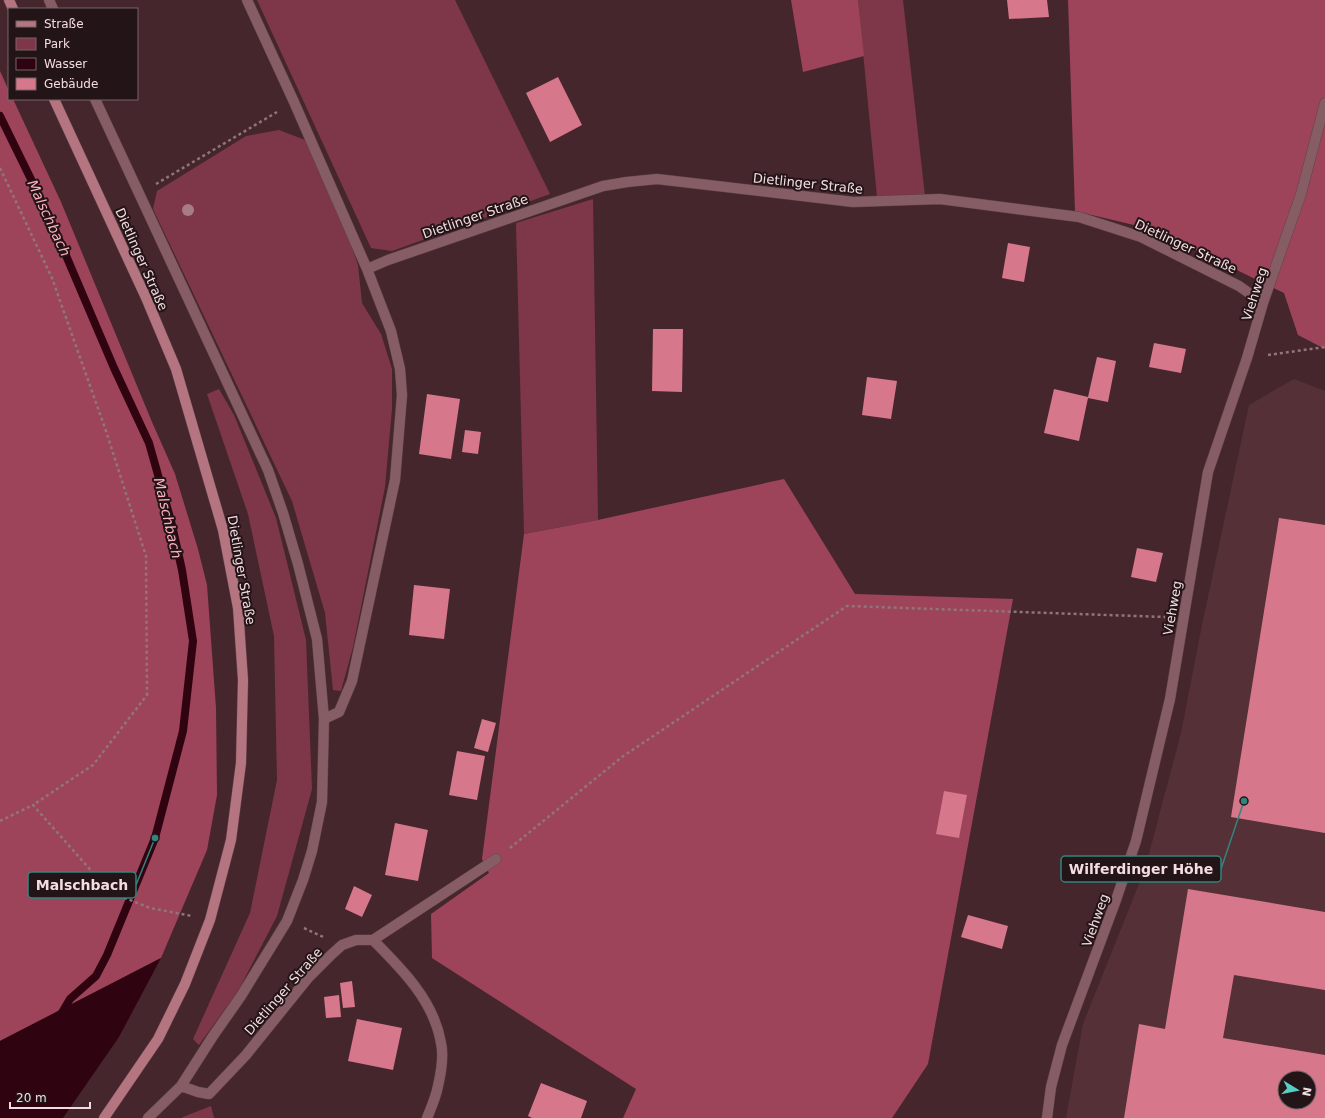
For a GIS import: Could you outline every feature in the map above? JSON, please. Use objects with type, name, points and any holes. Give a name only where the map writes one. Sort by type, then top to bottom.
[{"type":"main road","name":"Dietlinger Straße","points":[[54,100],[147,300],[176,369],[221,523],[228,554],[238,608],[243,680],[241,763],[231,840],[210,920],[185,984],[158,1039],[104,1118]]},
{"type":"street","points":[[247,0],[294,102],[367,269],[391,331],[400,369],[402,395],[395,480],[352,681],[339,712],[324,718]]},
{"type":"street","name":"Dietlinger Straße","points":[[94,100],[268,470],[283,512],[317,639],[324,718],[322,802],[312,851],[303,880],[287,921],[241,996],[181,1086],[148,1118]]},
{"type":"street","name":"Viehweg","points":[[1047,1118],[1051,1087],[1062,1045],[1136,842],[1170,700],[1208,472],[1247,358],[1263,303],[1301,194],[1325,103]]},
{"type":"street","name":"Dietlinger Straße","points":[[367,269],[403,255],[602,186],[656,179],[853,202],[940,199],[1079,217],[1141,237],[1239,286],[1263,303]]},
{"type":"street","points":[[427,1118],[438,1087],[441,1064],[442,1044],[438,1029],[433,1014],[414,985],[398,964],[373,940],[496,859]]},
{"type":"street","name":"Dietlinger Straße","points":[[181,1086],[209,1094],[246,1055],[308,978],[342,945],[356,940],[373,940]]},
{"type":"path","name":"Dietlinger Straße","points":[[138,194],[294,102]]},
{"type":"path","points":[[0,168],[52,278],[106,432],[146,556],[147,695],[93,765],[33,805],[0,821]]},
{"type":"path","points":[[1247,358],[1325,347]]},
{"type":"path","points":[[496,859],[622,757],[847,606],[1183,618]]},
{"type":"path","points":[[33,805],[110,892],[150,908],[210,920]]},
{"type":"path","points":[[287,921],[342,945]]},
{"type":"shaded area","points":[[791,0],[858,0],[864,56],[803,72]]},
{"type":"shaded area","points":[[1068,0],[1325,0],[1325,349],[1298,335],[1284,293],[1155,230],[1075,211]]},
{"type":"shaded area","points":[[0,71],[8,89],[8,100],[13,100],[61,202],[175,474],[198,549],[207,585],[216,708],[217,795],[207,850],[161,958],[0,1041]]},
{"type":"shaded area","points":[[1294,379],[1325,391],[1325,1118],[1066,1118],[1083,1024],[1145,869],[1181,733],[1202,625],[1249,405]]},
{"type":"shaded area","points":[[784,479],[855,594],[1013,599],[928,1064],[892,1118],[623,1118],[636,1089],[432,958],[431,914],[489,873],[482,859],[524,534],[598,520]]},
{"type":"green space","points":[[257,0],[455,0],[550,194],[392,251],[371,248]]},
{"type":"green space","points":[[858,0],[903,0],[925,196],[877,197]]},
{"type":"green space","points":[[279,130],[305,140],[343,221],[358,265],[362,303],[381,334],[392,369],[392,409],[385,487],[353,647],[341,691],[333,690],[325,613],[292,501],[153,209],[157,191],[246,136]]},
{"type":"green space","points":[[593,199],[598,520],[524,534],[516,223]]},
{"type":"green space","points":[[219,389],[234,415],[276,518],[306,640],[312,789],[277,916],[238,991],[199,1045],[193,1039],[250,913],[277,780],[274,636],[248,514],[207,394]]},
{"type":"green space","points":[[211,1106],[214,1118],[182,1118],[183,1117]]},
{"type":"water","points":[[161,958],[119,1037],[63,1118],[0,1118],[0,1041]]},
{"type":"building","points":[[1007,0],[1047,0],[1049,17],[1009,19]]},
{"type":"building","points":[[558,77],[582,125],[550,142],[526,93]]},
{"type":"building","points":[[1008,243],[1030,247],[1024,282],[1002,278]]},
{"type":"building","points":[[653,329],[683,329],[682,392],[652,391]]},
{"type":"building","points":[[1154,343],[1186,349],[1181,373],[1149,367]]},
{"type":"building","points":[[1097,357],[1116,361],[1108,402],[1088,398],[1079,441],[1044,433],[1054,389],[1088,397]]},
{"type":"building","points":[[867,377],[897,381],[891,419],[862,415]]},
{"type":"building","points":[[427,394],[460,399],[451,459],[419,454]]},
{"type":"building","points":[[465,430],[481,432],[478,454],[462,452]]},
{"type":"building","points":[[1279,518],[1325,525],[1325,833],[1231,817]]},
{"type":"building","points":[[1137,548],[1163,553],[1156,582],[1131,577]]},
{"type":"building","points":[[414,585],[450,589],[444,639],[409,635]]},
{"type":"building","points":[[482,719],[496,723],[488,752],[474,748]]},
{"type":"building","points":[[457,751],[485,756],[477,800],[449,795]]},
{"type":"building","points":[[944,791],[967,795],[959,838],[936,834]]},
{"type":"building","points":[[395,823],[428,830],[418,881],[385,875]]},
{"type":"building","points":[[354,886],[372,895],[362,917],[345,909]]},
{"type":"building","points":[[1188,889],[1325,912],[1325,990],[1234,975],[1223,1038],[1325,1055],[1325,1118],[1124,1118],[1139,1024],[1165,1029]]},
{"type":"building","points":[[968,915],[1008,926],[1002,949],[961,937]]},
{"type":"building","points":[[352,981],[355,1007],[343,1008],[340,983]]},
{"type":"building","points":[[339,995],[341,1017],[326,1018],[324,997]]},
{"type":"building","points":[[357,1019],[402,1028],[393,1070],[348,1061]]},
{"type":"building","points":[[541,1083],[587,1101],[581,1118],[532,1118],[528,1116]]},
{"type":"waterway","name":"Malschbach","points":[[0,116],[50,218],[114,368],[149,443],[171,521],[182,570],[193,641],[183,731],[155,838],[107,955],[96,976],[70,999],[60,1016]]},
{"type":"place","name":"Wilferdinger Höhe","points":[[1244,801]]},
{"type":"place","name":"Malschbach","points":[[155,838]]}]
